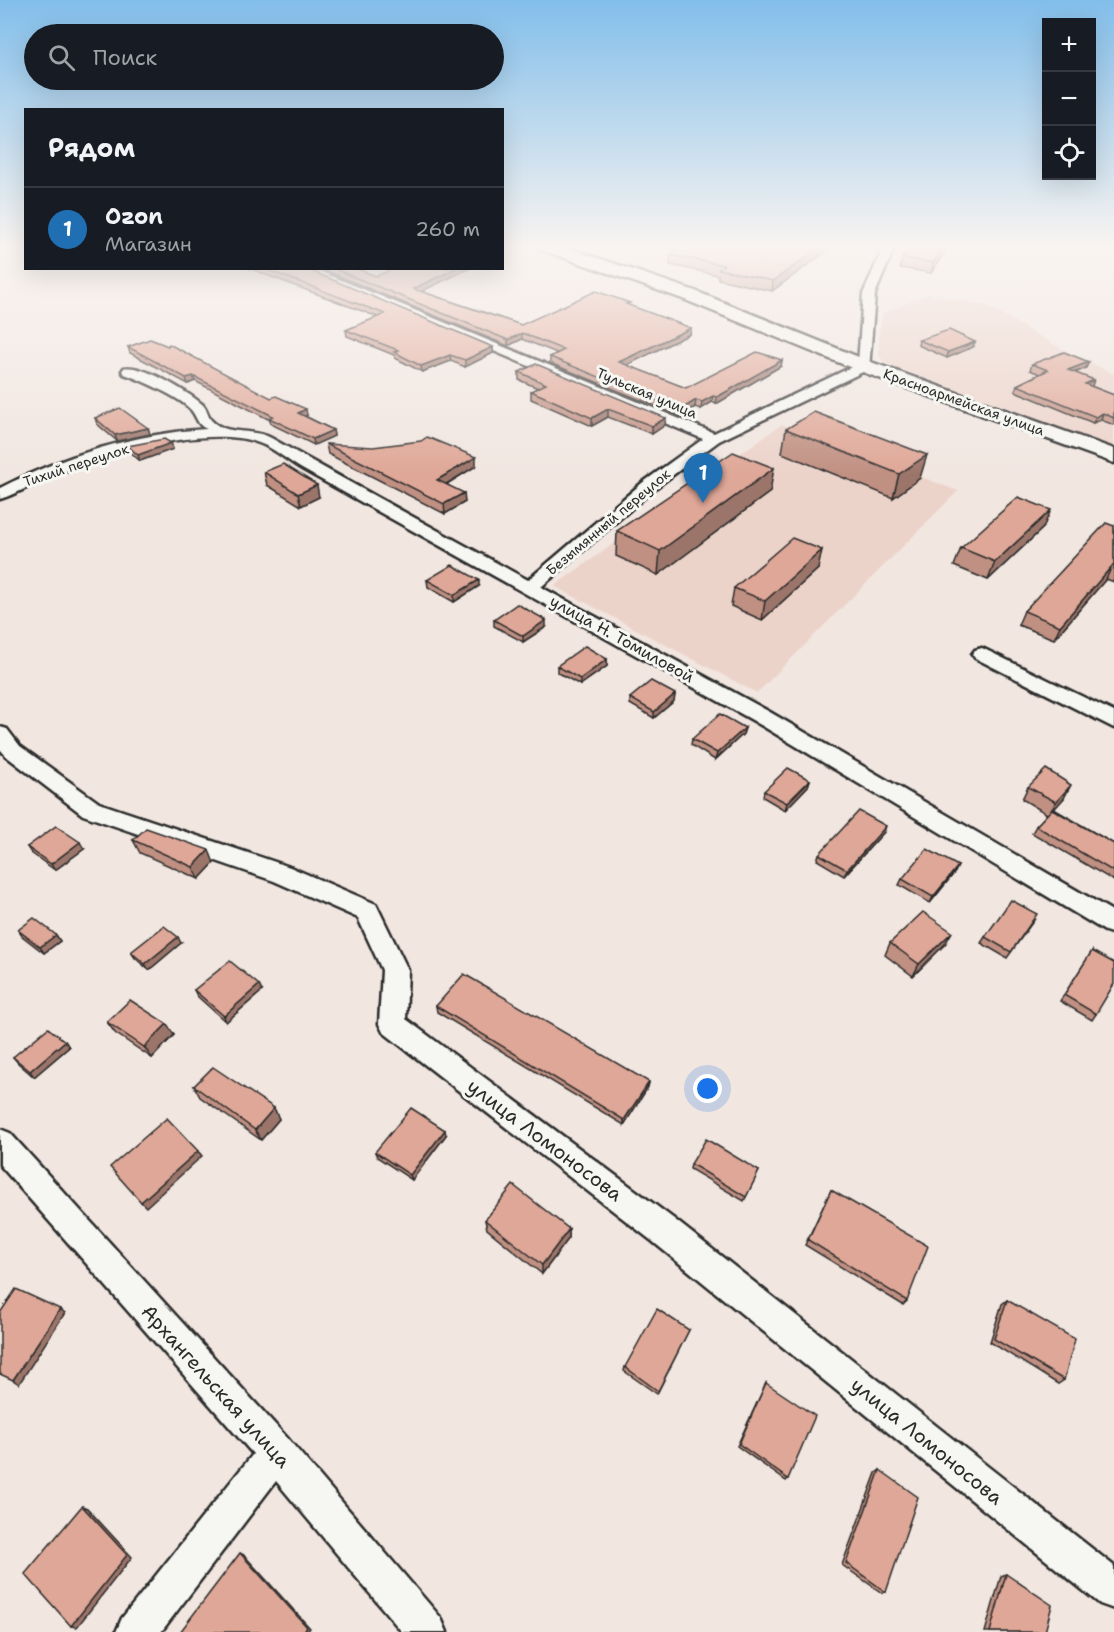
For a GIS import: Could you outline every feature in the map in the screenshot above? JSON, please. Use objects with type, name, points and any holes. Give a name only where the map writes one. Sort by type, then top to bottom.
[{"type":"main road","name":"Красноармейская улица","points":[[756,322],[864,366],[1114,456]]},
{"type":"street","name":"Тульская улица","points":[[433,322],[714,438]]},
{"type":"street","points":[[864,366],[867,322]]},
{"type":"street","name":"Безымянный переулок","points":[[530,587],[648,486],[714,438],[864,366]]},
{"type":"street","name":"улица Н. Томиловой","points":[[129,370],[151,378],[198,408],[205,423],[226,433],[263,439],[307,466],[761,716],[1114,924]]},
{"type":"street","name":"Тихий переулок","points":[[0,494],[27,479],[114,451],[177,436],[226,433]]},
{"type":"street","points":[[982,654],[1114,722]]},
{"type":"street","name":"улица Ломоносова","points":[[0,734],[13,751],[91,809],[282,874],[367,910],[395,970],[392,1024],[663,1230],[1114,1590]]},
{"type":"street","name":"Архангельская улица","points":[[0,1143],[276,1453],[427,1632]]},
{"type":"street","points":[[136,1632],[276,1453]]},
{"type":"shaded area","points":[[881,322],[1015,322],[1058,347],[1114,374],[1114,447],[884,363],[879,355]]},
{"type":"shaded area","points":[[782,424],[958,491],[757,693],[554,586]]},
{"type":"building","points":[[365,322],[434,322],[493,347],[465,360],[450,355],[421,366],[394,352],[398,350],[346,330]]},
{"type":"building","points":[[464,322],[512,322],[521,325],[527,322],[675,322],[691,328],[619,362],[686,388],[757,352],[782,360],[717,397],[713,396],[702,402],[696,400],[680,410],[550,357],[564,350],[522,333],[508,340]]},
{"type":"building","points":[[949,330],[975,342],[948,352],[919,340]]},
{"type":"building","points":[[150,339],[168,346],[169,344],[271,398],[276,396],[306,409],[298,413],[333,430],[313,439],[269,418],[273,416],[193,376],[186,378],[128,347]]},
{"type":"building","points":[[1064,352],[1089,362],[1068,370],[1094,380],[1085,384],[1114,395],[1114,418],[1103,413],[1096,417],[1017,385],[1048,370],[1032,364]]},
{"type":"building","points":[[536,364],[666,418],[652,426],[608,409],[592,418],[531,391],[546,384],[519,372]]},
{"type":"building","points":[[120,408],[148,428],[115,435],[95,418]]},
{"type":"building","points":[[814,412],[927,455],[899,474],[786,429]]},
{"type":"building","points":[[427,437],[476,457],[437,480],[464,493],[444,504],[326,444],[373,447],[421,441]]},
{"type":"building","points":[[164,439],[171,443],[138,455],[128,446]]},
{"type":"building","points":[[733,452],[774,468],[660,551],[617,531]]},
{"type":"building","points":[[283,464],[317,485],[298,494],[264,472]]},
{"type":"building","points":[[1018,497],[1051,510],[995,562],[961,548]]},
{"type":"building","points":[[1106,523],[1114,526],[1114,566],[1060,626],[1024,611]]},
{"type":"building","points":[[792,538],[822,550],[765,601],[734,588]]},
{"type":"building","points":[[452,565],[479,580],[454,595],[427,580]]},
{"type":"building","points":[[517,604],[546,620],[523,636],[494,620]]},
{"type":"building","points":[[585,646],[607,659],[580,679],[557,666]]},
{"type":"building","points":[[651,681],[675,694],[654,712],[630,698]]},
{"type":"building","points":[[720,714],[745,728],[717,753],[692,739]]},
{"type":"building","points":[[788,768],[810,780],[787,803],[764,791]]},
{"type":"building","points":[[1046,769],[1071,785],[1056,802],[1028,787]]},
{"type":"building","points":[[1052,809],[1114,844],[1114,872],[1036,826]]},
{"type":"building","points":[[859,811],[886,826],[847,870],[819,854]]},
{"type":"building","points":[[56,826],[80,842],[51,864],[27,847]]},
{"type":"building","points":[[146,828],[209,850],[193,867],[133,840]]},
{"type":"building","points":[[927,849],[958,866],[933,897],[902,879]]},
{"type":"building","points":[[1011,900],[1037,914],[1011,952],[985,937]]},
{"type":"building","points":[[923,912],[952,932],[919,964],[890,943]]},
{"type":"building","points":[[34,918],[56,935],[40,947],[18,930]]},
{"type":"building","points":[[164,926],[178,937],[145,964],[131,952]]},
{"type":"building","points":[[1092,951],[1114,963],[1114,984],[1096,1014],[1064,995]]},
{"type":"building","points":[[230,961],[259,985],[224,1016],[194,990]]},
{"type":"building","points":[[464,974],[649,1082],[624,1120],[436,1006]]},
{"type":"building","points":[[130,1000],[167,1024],[144,1047],[107,1022]]},
{"type":"building","points":[[48,1028],[65,1041],[30,1071],[13,1057]]},
{"type":"building","points":[[213,1067],[274,1108],[255,1130],[194,1086]]},
{"type":"building","points":[[411,1108],[445,1130],[410,1175],[375,1152]]},
{"type":"building","points":[[167,1118],[198,1151],[141,1202],[110,1167]]},
{"type":"building","points":[[706,1139],[759,1171],[746,1197],[691,1164]]},
{"type":"building","points":[[513,1185],[569,1229],[542,1265],[485,1220]]},
{"type":"building","points":[[831,1190],[928,1246],[907,1301],[808,1240]]},
{"type":"building","points":[[16,1289],[60,1309],[13,1380],[0,1374],[0,1313]]},
{"type":"building","points":[[1007,1300],[1075,1339],[1064,1380],[994,1339]]},
{"type":"building","points":[[657,1309],[689,1330],[658,1391],[625,1367]]},
{"type":"building","points":[[766,1383],[815,1416],[788,1479],[739,1444]]},
{"type":"building","points":[[880,1470],[918,1497],[886,1592],[846,1563]]},
{"type":"building","points":[[82,1506],[127,1555],[71,1626],[25,1574]]},
{"type":"building","points":[[240,1553],[307,1627],[303,1632],[180,1632]]},
{"type":"building","points":[[1006,1574],[1052,1605],[1045,1632],[990,1632]]},
{"type":"place","name":"Ozon","points":[[703,503]]}]
